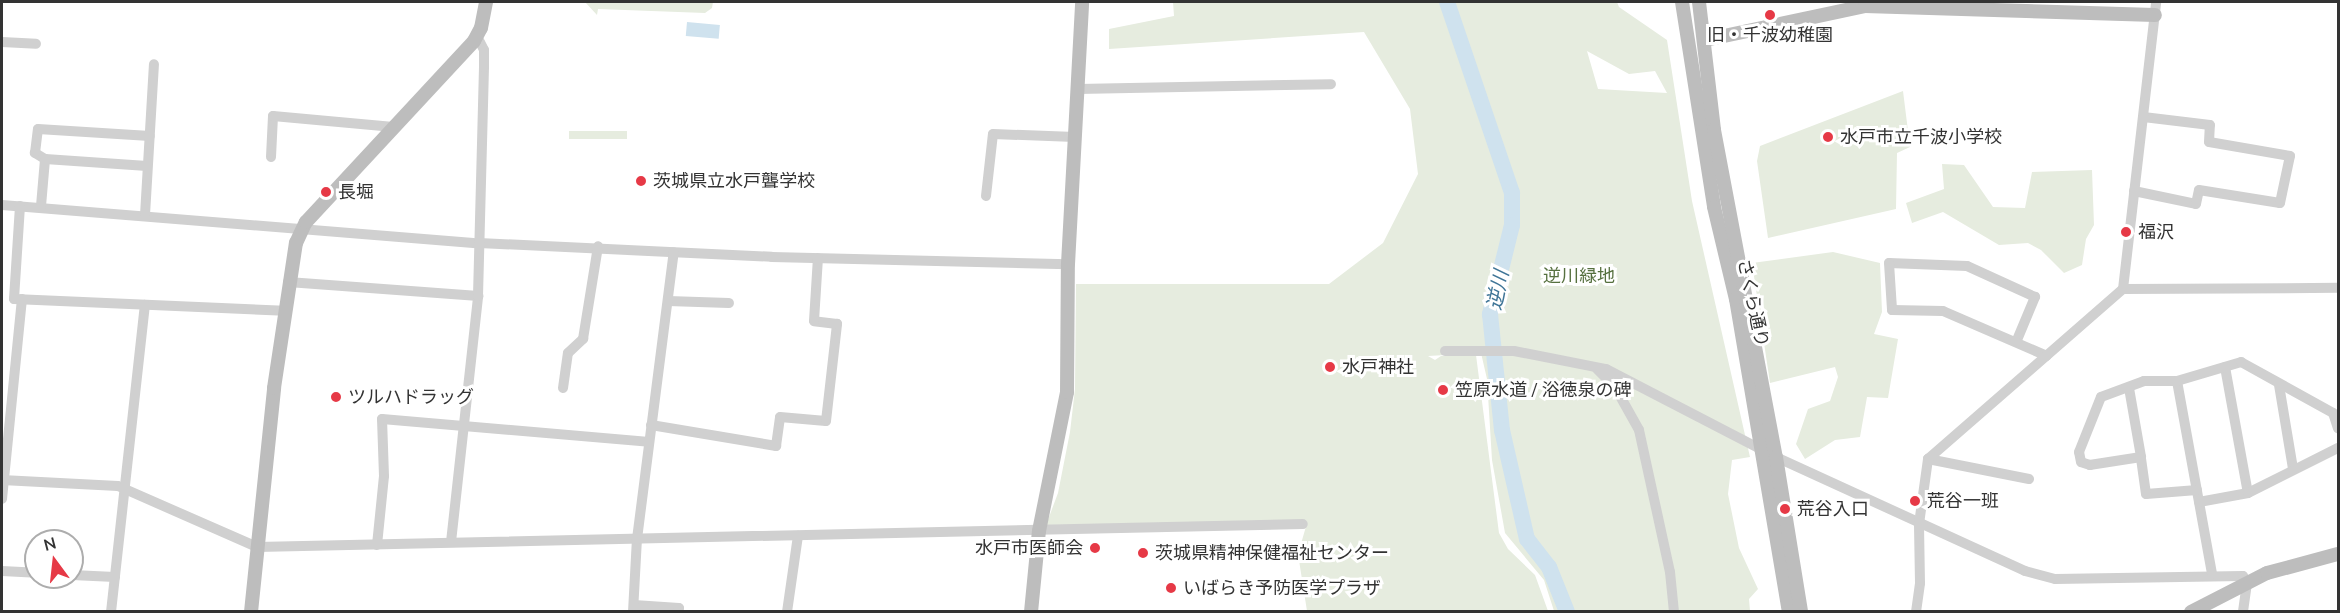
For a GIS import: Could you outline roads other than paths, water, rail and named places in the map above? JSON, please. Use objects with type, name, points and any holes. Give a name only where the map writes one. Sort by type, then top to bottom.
[{"type":"street","points":[[251,612],[284,311],[288,282],[301,231],[477,36],[486,2]]},
{"type":"street","points":[[1031,612],[1039,531],[1064,420],[1068,264],[1082,2]]},
{"type":"street","name":"さくら通り","points":[[1682,2],[1714,207],[1736,299],[1789,612]]},
{"type":"street","name":"さくら通り","points":[[1698,2],[1705,40],[1714,130],[1776,456],[1801,612]]},
{"type":"street","points":[[1705,40],[1865,4],[2156,8],[2123,289]]},
{"type":"street","points":[[451,542],[478,296],[484,50],[477,36]]},
{"type":"street","points":[[2,42],[36,44]]},
{"type":"street","points":[[145,215],[154,64]]},
{"type":"street","points":[[1078,89],[1331,84]]},
{"type":"street","points":[[271,157],[273,116],[393,127]]},
{"type":"street","points":[[2133,191],[2196,204],[2199,189],[2280,203],[2290,156],[2209,142],[2210,125],[2144,117]]},
{"type":"street","points":[[147,166],[45,159],[35,153],[38,129],[150,136]]},
{"type":"street","points":[[986,196],[993,134],[1075,137]]},
{"type":"street","points":[[41,206],[45,159]]},
{"type":"street","points":[[2,205],[145,215],[301,231],[479,243],[598,246],[674,252],[818,258],[1068,264]]},
{"type":"street","points":[[20,206],[14,299],[284,311]]},
{"type":"street","points":[[563,388],[568,353],[583,339],[598,246]]},
{"type":"street","points":[[674,252],[637,540],[634,608],[679,608],[678,612]]},
{"type":"street","points":[[651,425],[776,446],[780,417],[826,421],[837,324],[814,321],[818,258]]},
{"type":"street","points":[[2017,340],[2035,297],[1967,266],[1889,262],[1892,310],[1943,310],[2017,340],[2048,356]]},
{"type":"street","points":[[288,282],[478,296]]},
{"type":"street","points":[[1916,612],[1920,583],[1919,524],[1928,459],[2123,289],[2338,288]]},
{"type":"street","points":[[2,500],[22,299]]},
{"type":"street","points":[[668,301],[729,303]]},
{"type":"street","points":[[111,612],[145,305]]},
{"type":"street","points":[[1444,351],[1483,349],[1507,351],[1606,369],[1776,456],[2025,571],[2055,579],[2212,574],[2243,576],[2247,583],[2243,612]]},
{"type":"street","points":[[2141,457],[2090,465],[2081,462],[2079,452],[2101,397],[2144,381],[2177,381],[2241,362],[2254,366],[2279,385],[2333,413],[2338,428]]},
{"type":"street","points":[[2224,367],[2248,493]]},
{"type":"street","points":[[1597,369],[1615,387],[1639,430],[1670,572],[1674,612]]},
{"type":"street","points":[[2177,381],[2212,574]]},
{"type":"street","points":[[2279,385],[2293,469]]},
{"type":"street","points":[[2129,388],[2146,494],[2197,490]]},
{"type":"street","points":[[377,545],[384,476],[382,419],[464,428],[649,442]]},
{"type":"street","points":[[2199,502],[2248,493],[2338,448]]},
{"type":"street","points":[[1928,459],[2029,479]]},
{"type":"street","points":[[3,480],[126,488],[257,547],[1304,524]]},
{"type":"street","points":[[788,612],[798,536]]},
{"type":"street","points":[[2191,612],[2282,567],[2338,554]]},
{"type":"street","points":[[2,571],[24,572]]},
{"type":"street","points":[[84,576],[115,578]]},
{"type":"water","points":[[687,22],[720,25],[719,39],[686,36]]},
{"type":"waterway","name":"逆川","points":[[1447,2],[1512,193],[1512,225],[1490,314],[1502,430],[1527,539],[1549,567],[1567,612]]},
{"type":"place","name":"旧・千波幼稚園","points":[[1770,15]]},
{"type":"place","name":"水戸市立千波小学校","points":[[1828,137]]},
{"type":"place","name":"茨城県立水戸聾学校","points":[[641,181]]},
{"type":"place","name":"長堀","points":[[326,192]]},
{"type":"place","name":"福沢","points":[[2126,232]]},
{"type":"place","name":"水戸神社","points":[[1330,367]]},
{"type":"place","name":"笠原水道 / 浴徳泉の碑","points":[[1443,390]]},
{"type":"place","name":"ツルハドラッグ","points":[[336,397]]},
{"type":"place","name":"荒谷一班","points":[[1915,501]]},
{"type":"place","name":"荒谷入口","points":[[1785,509]]},
{"type":"place","name":"水戸市医師会","points":[[1095,548]]},
{"type":"place","name":"茨城県精神保健福祉センター","points":[[1143,553]]},
{"type":"place","name":"いばらき予防医学プラザ","points":[[1171,588]]},
{"type":"park label","name":"逆川緑地","points":[[1579,276]]}]
